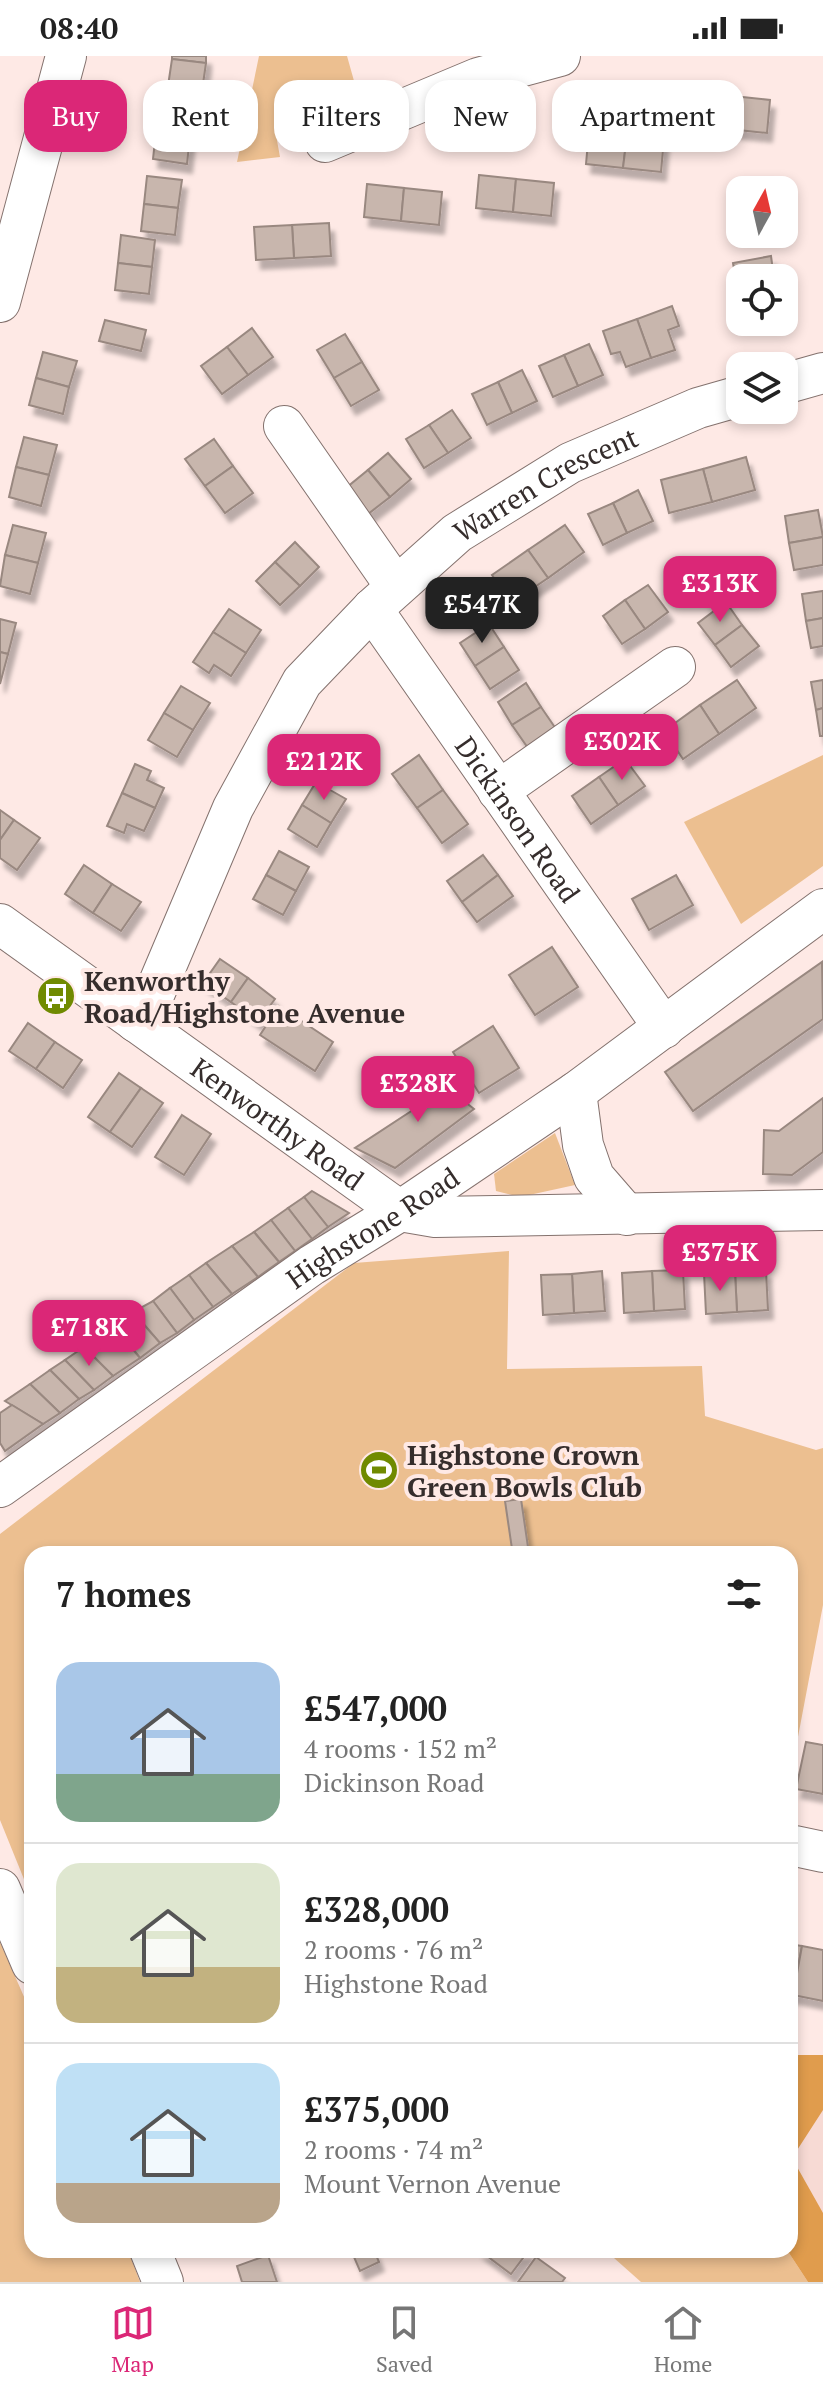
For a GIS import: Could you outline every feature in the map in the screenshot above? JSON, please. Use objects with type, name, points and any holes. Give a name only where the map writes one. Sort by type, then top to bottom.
[{"type":"street","points":[[0,302],[66,56]]},
{"type":"street","points":[[409,107],[478,78],[560,56]]},
{"type":"street","points":[[798,380],[823,373]]},
{"type":"street","name":"Warren Crescent","points":[[136,1022],[150,1004],[233,808],[302,682],[384,598],[457,533],[570,463],[698,408],[726,400]]},
{"type":"street","name":"Dickinson Road","points":[[284,426],[498,791],[664,1028]]},
{"type":"street","points":[[498,791],[675,667]]},
{"type":"street","name":"Highstone Road","points":[[0,1487],[312,1265],[400,1211],[576,1092],[817,917]]},
{"type":"street","name":"Kenworthy Road","points":[[0,924],[400,1211]]},
{"type":"street","points":[[576,1092],[583,1145],[594,1177],[627,1215]]},
{"type":"street","points":[[400,1211],[435,1217],[823,1210]]},
{"type":"street","points":[[0,1889],[24,1945]]},
{"type":"street","points":[[153,2258],[163,2282]]},
{"type":"shaded area","points":[[259,56],[347,56],[354,80],[274,80],[274,152],[279,152],[280,157],[237,162],[239,152],[258,152],[258,80],[254,80]]},
{"type":"shaded area","points":[[823,755],[823,866],[741,924],[684,822]]},
{"type":"shaded area","points":[[555,1133],[575,1185],[520,1197],[496,1191],[494,1174]]},
{"type":"shaded area","points":[[509,1251],[507,1369],[702,1366],[705,1416],[816,1450],[823,1448],[823,1605],[798,1737],[798,1546],[24,1546],[24,1879],[0,1820],[0,1534],[354,1263]]},
{"type":"shaded area","points":[[0,1942],[24,1997],[24,2258],[131,2258],[140,2282],[0,2282]]},
{"type":"shaded area","points":[[798,2055],[823,2055],[823,2282],[808,2282],[794,2258],[798,2258]]},
{"type":"shaded area","points":[[798,2055],[823,2055],[823,2110],[798,2149]]},
{"type":"shaded area","points":[[798,2169],[823,2213],[823,2282],[808,2282],[792,2258],[798,2258]]},
{"type":"shaded area","points":[[614,2258],[792,2258],[808,2282],[641,2282]]},
{"type":"building","points":[[172,56],[206,56],[206,63],[172,59]]},
{"type":"building","points":[[172,59],[206,63],[204,80],[169,80]]},
{"type":"building","points":[[744,97],[770,100],[767,133],[744,131]]},
{"type":"building","points":[[154,152],[188,152],[187,164],[153,159]]},
{"type":"building","points":[[587,152],[625,152],[623,168],[586,164]]},
{"type":"building","points":[[625,152],[663,152],[661,172],[623,168]]},
{"type":"building","points":[[479,175],[516,179],[513,212],[476,208]]},
{"type":"building","points":[[147,176],[182,180],[178,208],[144,204]]},
{"type":"building","points":[[516,179],[554,183],[551,216],[513,212]]},
{"type":"building","points":[[367,184],[404,188],[401,221],[364,217]]},
{"type":"building","points":[[404,188],[442,192],[439,225],[401,221]]},
{"type":"building","points":[[144,204],[178,208],[175,235],[141,231]]},
{"type":"building","points":[[329,223],[331,256],[294,258],[292,225]]},
{"type":"building","points":[[292,225],[294,258],[256,260],[254,227]]},
{"type":"building","points":[[121,235],[155,240],[152,267],[118,263]]},
{"type":"building","points":[[771,256],[772,264],[733,264]]},
{"type":"building","points":[[118,263],[152,267],[149,294],[115,290]]},
{"type":"building","points":[[672,306],[679,326],[668,330],[675,350],[651,358],[637,319]]},
{"type":"building","points":[[637,319],[651,358],[626,367],[620,352],[611,354],[603,331]]},
{"type":"building","points":[[105,320],[146,330],[141,351],[99,341]]},
{"type":"building","points":[[252,328],[273,357],[248,375],[227,347]]},
{"type":"building","points":[[345,334],[362,362],[334,378],[317,350]]},
{"type":"building","points":[[589,344],[603,375],[578,386],[564,355]]},
{"type":"building","points":[[227,347],[248,375],[222,394],[201,366]]},
{"type":"building","points":[[43,352],[77,361],[69,387],[36,378]]},
{"type":"building","points":[[564,355],[578,386],[553,397],[539,366]]},
{"type":"building","points":[[362,362],[379,390],[351,406],[334,378]]},
{"type":"building","points":[[522,370],[537,401],[512,413],[498,382]]},
{"type":"building","points":[[36,378],[69,387],[63,414],[29,405]]},
{"type":"building","points":[[498,382],[512,413],[487,425],[472,394]]},
{"type":"building","points":[[452,410],[471,438],[448,453],[429,425]]},
{"type":"building","points":[[429,425],[448,453],[424,468],[406,439]]},
{"type":"building","points":[[24,437],[57,445],[49,475],[16,467]]},
{"type":"building","points":[[214,439],[233,466],[205,486],[185,459]]},
{"type":"building","points":[[388,453],[411,479],[390,497],[368,470]]},
{"type":"building","points":[[746,457],[755,490],[712,502],[703,469]]},
{"type":"building","points":[[233,466],[253,493],[225,513],[205,486]]},
{"type":"building","points":[[16,467],[49,475],[41,506],[9,497]]},
{"type":"building","points":[[703,469],[712,502],[669,513],[661,480]]},
{"type":"building","points":[[368,470],[390,497],[368,514],[346,488]]},
{"type":"building","points":[[638,490],[653,521],[627,533],[613,503]]},
{"type":"building","points":[[613,503],[627,533],[603,545],[588,514]]},
{"type":"building","points":[[818,510],[823,537],[789,543],[785,516]]},
{"type":"building","points":[[13,525],[46,533],[38,563],[5,555]]},
{"type":"building","points":[[565,525],[584,552],[548,578],[528,550]]},
{"type":"building","points":[[823,537],[823,565],[794,570],[789,543]]},
{"type":"building","points":[[295,542],[319,567],[300,586],[275,562]]},
{"type":"building","points":[[528,550],[548,578],[511,603],[492,575]]},
{"type":"building","points":[[5,555],[38,563],[30,594],[0,586]]},
{"type":"building","points":[[275,562],[300,586],[280,605],[256,581]]},
{"type":"building","points":[[648,585],[668,612],[645,629],[625,600]]},
{"type":"building","points":[[823,591],[823,618],[806,621],[802,594]]},
{"type":"building","points":[[625,600],[645,629],[622,644],[603,616]]},
{"type":"building","points":[[726,602],[742,625],[715,645],[698,623]]},
{"type":"building","points":[[229,609],[261,630],[246,653],[213,632]]},
{"type":"building","points":[[823,618],[823,646],[811,648],[806,621]]},
{"type":"building","points":[[0,619],[16,623],[8,654],[0,652]]},
{"type":"building","points":[[489,624],[504,647],[475,666],[460,643]]},
{"type":"building","points":[[742,625],[759,646],[731,667],[715,645]]},
{"type":"building","points":[[213,632],[246,653],[231,676],[214,665],[209,673],[193,662]]},
{"type":"building","points":[[504,647],[519,670],[490,689],[475,666]]},
{"type":"building","points":[[0,652],[8,654],[0,684]]},
{"type":"building","points":[[737,680],[756,708],[719,734],[700,705]]},
{"type":"building","points":[[823,680],[823,708],[816,710],[811,682]]},
{"type":"building","points":[[526,683],[541,707],[512,725],[498,702]]},
{"type":"building","points":[[181,686],[210,703],[193,730],[164,713]]},
{"type":"building","points":[[700,705],[719,734],[683,759],[664,731]]},
{"type":"building","points":[[541,707],[556,729],[528,748],[512,725]]},
{"type":"building","points":[[823,708],[823,736],[820,736],[816,710]]},
{"type":"building","points":[[164,713],[193,730],[177,757],[148,740]]},
{"type":"building","points":[[419,755],[443,790],[417,808],[392,774]]},
{"type":"building","points":[[625,759],[645,786],[618,805],[599,777]]},
{"type":"building","points":[[135,764],[151,771],[147,780],[164,788],[155,808],[122,793]]},
{"type":"building","points":[[599,777],[618,805],[591,824],[572,796]]},
{"type":"building","points":[[316,782],[346,799],[331,823],[302,805]]},
{"type":"building","points":[[443,790],[468,824],[442,843],[417,808]]},
{"type":"building","points":[[122,793],[155,808],[144,831],[127,824],[124,833],[107,826]]},
{"type":"building","points":[[302,805],[331,823],[317,847],[288,829]]},
{"type":"building","points":[[0,810],[14,820],[0,840]]},
{"type":"building","points":[[14,820],[40,838],[17,870],[0,858],[0,840]]},
{"type":"building","points":[[279,851],[309,867],[296,891],[266,875]]},
{"type":"building","points":[[483,855],[498,875],[462,902],[447,881]]},
{"type":"building","points":[[84,865],[112,884],[93,913],[65,894]]},
{"type":"building","points":[[266,875],[296,891],[283,915],[253,899]]},
{"type":"building","points":[[498,875],[513,896],[477,922],[462,902]]},
{"type":"building","points":[[676,875],[693,905],[649,930],[632,899]]},
{"type":"building","points":[[112,884],[141,902],[121,931],[93,913]]},
{"type":"building","points":[[552,947],[578,987],[535,1015],[509,975]]},
{"type":"building","points":[[220,959],[248,978],[231,1002],[203,983]]},
{"type":"building","points":[[822,962],[823,1019],[693,1111],[665,1072]]},
{"type":"building","points":[[248,978],[275,999],[258,1022],[231,1002]]},
{"type":"building","points":[[279,1006],[333,1042],[315,1071],[260,1035]]},
{"type":"building","points":[[28,1023],[55,1042],[36,1069],[9,1051]]},
{"type":"building","points":[[493,1026],[519,1068],[479,1093],[453,1052]]},
{"type":"building","points":[[55,1042],[82,1060],[63,1088],[36,1069]]},
{"type":"building","points":[[119,1073],[141,1088],[110,1132],[88,1117]]},
{"type":"building","points":[[439,1074],[449,1089],[474,1109],[395,1168],[355,1148],[422,1104],[413,1091]]},
{"type":"building","points":[[141,1088],[163,1103],[132,1147],[110,1132]]},
{"type":"building","points":[[823,1098],[823,1152],[792,1175],[763,1174],[764,1130],[779,1131]]},
{"type":"building","points":[[182,1115],[211,1134],[184,1175],[155,1157]]},
{"type":"building","points":[[312,1191],[349,1213],[328,1227],[304,1197]]},
{"type":"building","points":[[304,1197],[328,1227],[312,1239],[288,1208]]},
{"type":"building","points":[[288,1208],[312,1239],[295,1251],[271,1220]]},
{"type":"building","points":[[271,1220],[295,1251],[279,1262],[254,1232]]},
{"type":"building","points":[[254,1232],[279,1262],[258,1277],[232,1246]]},
{"type":"building","points":[[232,1246],[258,1277],[232,1294],[206,1263]]},
{"type":"building","points":[[206,1263],[232,1294],[213,1307],[189,1275]]},
{"type":"building","points":[[683,1270],[685,1309],[654,1311],[652,1271]]},
{"type":"building","points":[[766,1270],[768,1310],[737,1312],[735,1272]]},
{"type":"building","points":[[602,1271],[605,1311],[574,1313],[572,1274]]},
{"type":"building","points":[[652,1271],[654,1311],[624,1313],[622,1273]]},
{"type":"building","points":[[735,1272],[737,1312],[706,1314],[704,1273]]},
{"type":"building","points":[[572,1274],[574,1313],[543,1315],[541,1275]]},
{"type":"building","points":[[189,1275],[213,1307],[194,1320],[170,1288]]},
{"type":"building","points":[[170,1288],[194,1320],[177,1333],[153,1301]]},
{"type":"building","points":[[153,1301],[177,1333],[160,1343],[133,1312]]},
{"type":"building","points":[[133,1312],[160,1343],[140,1358],[114,1326]]},
{"type":"building","points":[[114,1326],[140,1358],[113,1376],[84,1347]]},
{"type":"building","points":[[84,1347],[113,1376],[94,1390],[65,1360]]},
{"type":"building","points":[[65,1360],[94,1390],[79,1399],[50,1370]]},
{"type":"building","points":[[50,1370],[79,1399],[60,1413],[30,1384]]},
{"type":"building","points":[[30,1384],[60,1413],[43,1424],[5,1401]]},
{"type":"building","points":[[12,1405],[43,1424],[5,1451],[0,1443],[0,1413]]},
{"type":"building","points":[[521,1499],[528,1546],[512,1546],[505,1501]]},
{"type":"building","points":[[806,1742],[823,1745],[823,1794],[798,1789]]},
{"type":"building","points":[[798,1945],[802,1946],[798,1968]]},
{"type":"building","points":[[802,1946],[823,1950],[823,2001],[798,1996]]},
{"type":"building","points":[[269,2258],[277,2282],[242,2282],[237,2266]]},
{"type":"building","points":[[354,2258],[377,2258],[379,2262],[360,2271]]},
{"type":"building","points":[[490,2258],[523,2258],[511,2274]]},
{"type":"building","points":[[535,2258],[565,2278],[562,2282],[518,2282]]},
{"type":"place","name":"Kenworthy Road/Highstone Avenue","points":[[56,996]]},
{"type":"place","name":"Highstone Crown Green Bowls Club","points":[[379,1470]]}]
